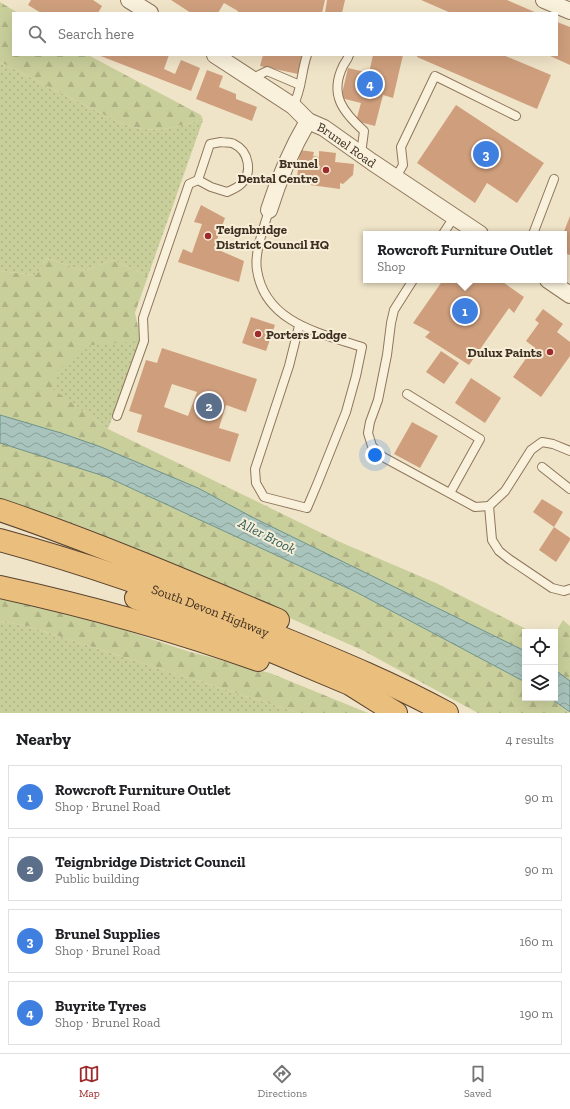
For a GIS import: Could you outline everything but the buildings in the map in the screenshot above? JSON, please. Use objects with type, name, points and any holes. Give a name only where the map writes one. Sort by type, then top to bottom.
[{"type":"highway","points":[[0,510],[178,577],[294,627],[366,663],[415,695],[447,713]]},
{"type":"highway","name":"South Devon Highway","points":[[0,540],[140,583],[206,607],[314,651],[415,695]]},
{"type":"highway","name":"South Devon Highway","points":[[0,555],[126,594],[219,629],[350,684],[396,713]]},
{"type":"highway","points":[[0,587],[112,615],[221,646],[391,713]]},
{"type":"street","points":[[129,0],[148,12]]},
{"type":"street","points":[[544,0],[570,11]]},
{"type":"street","name":"Brunel Road","points":[[216,56],[293,106],[308,121],[324,128],[475,231]]},
{"type":"street","points":[[269,210],[279,180],[308,121]]},
{"type":"street","points":[[552,283],[570,295]]},
{"type":"lane","points":[[293,106],[298,98],[307,56]]},
{"type":"lane","points":[[348,56],[340,72],[337,95],[345,110],[355,123],[364,131],[361,154]]},
{"type":"lane","points":[[251,79],[267,71],[300,85]]},
{"type":"lane","points":[[396,177],[403,165],[401,147],[435,76],[516,116]]},
{"type":"lane","points":[[117,416],[144,341],[143,318],[189,184],[198,180],[210,144],[221,142],[234,144],[242,150],[249,162],[248,175],[241,184],[227,192],[211,187],[198,180]]},
{"type":"lane","points":[[534,231],[554,179]]},
{"type":"lane","points":[[269,210],[259,243],[257,270],[262,288],[272,306],[299,326],[362,347],[346,412],[307,508],[264,497],[256,483],[255,469],[289,366],[299,326]]},
{"type":"lane","points":[[445,231],[454,217]]},
{"type":"lane","points":[[411,283],[394,310],[392,316],[387,355],[378,400],[370,422],[368,433],[372,446],[383,457],[450,492],[475,507],[489,506],[505,491],[531,450],[542,442],[553,444],[570,451]]},
{"type":"lane","points":[[407,394],[480,439],[450,492]]},
{"type":"lane","points":[[542,467],[570,489]]},
{"type":"lane","points":[[489,506],[492,540],[499,551],[552,588],[564,591],[570,589]]},
{"type":"green space","points":[[0,2],[16,12],[12,12],[12,56],[90,56],[201,115],[203,120],[161,130],[142,129],[120,123],[0,62]]},
{"type":"green space","points":[[0,62],[120,123],[142,129],[161,130],[203,120],[148,276],[113,260],[83,271],[47,258],[36,275],[0,271]]},
{"type":"green space","points":[[47,258],[83,271],[113,260],[148,276],[135,313],[141,341],[54,389],[108,429],[340,542],[436,583],[526,629],[522,629],[522,650],[254,518],[198,488],[101,447],[0,415],[0,271],[36,275]]},
{"type":"green space","points":[[141,341],[108,429],[53,389],[59,369],[91,345]]},
{"type":"green space","points":[[0,443],[107,477],[356,592],[522,680],[522,701],[554,701],[570,713],[478,713],[362,650],[140,552],[0,502]]},
{"type":"green space","points":[[0,598],[83,616],[187,651],[270,673],[368,713],[298,713],[27,626],[0,621]]},
{"type":"green space","points":[[563,620],[570,626],[570,681],[558,672],[557,629]]},
{"type":"green space","points":[[0,621],[27,626],[298,713],[0,713]]},
{"type":"water","name":"Aller Brook","points":[[0,415],[61,433],[101,447],[198,488],[254,518],[522,650],[522,680],[356,592],[107,477],[0,443]]},
{"type":"water","points":[[558,672],[570,681],[570,712],[554,701],[558,701]]},
{"type":"place","name":"Buyrite Tyres","points":[[370,84]]},
{"type":"place","name":"Brunel Supplies","points":[[486,154]]},
{"type":"place","name":"Brunel Dental Centre","points":[[326,170]]},
{"type":"place","name":"Teignbridge District Council HQ","points":[[208,236]]},
{"type":"place","name":"Rowcroft Furniture Outlet","points":[[465,311]]},
{"type":"place","name":"Porters Lodge","points":[[258,334]]},
{"type":"place","name":"Dulux Paints","points":[[550,352]]},
{"type":"place","name":"Teignbridge District Council","points":[[209,406]]}]
